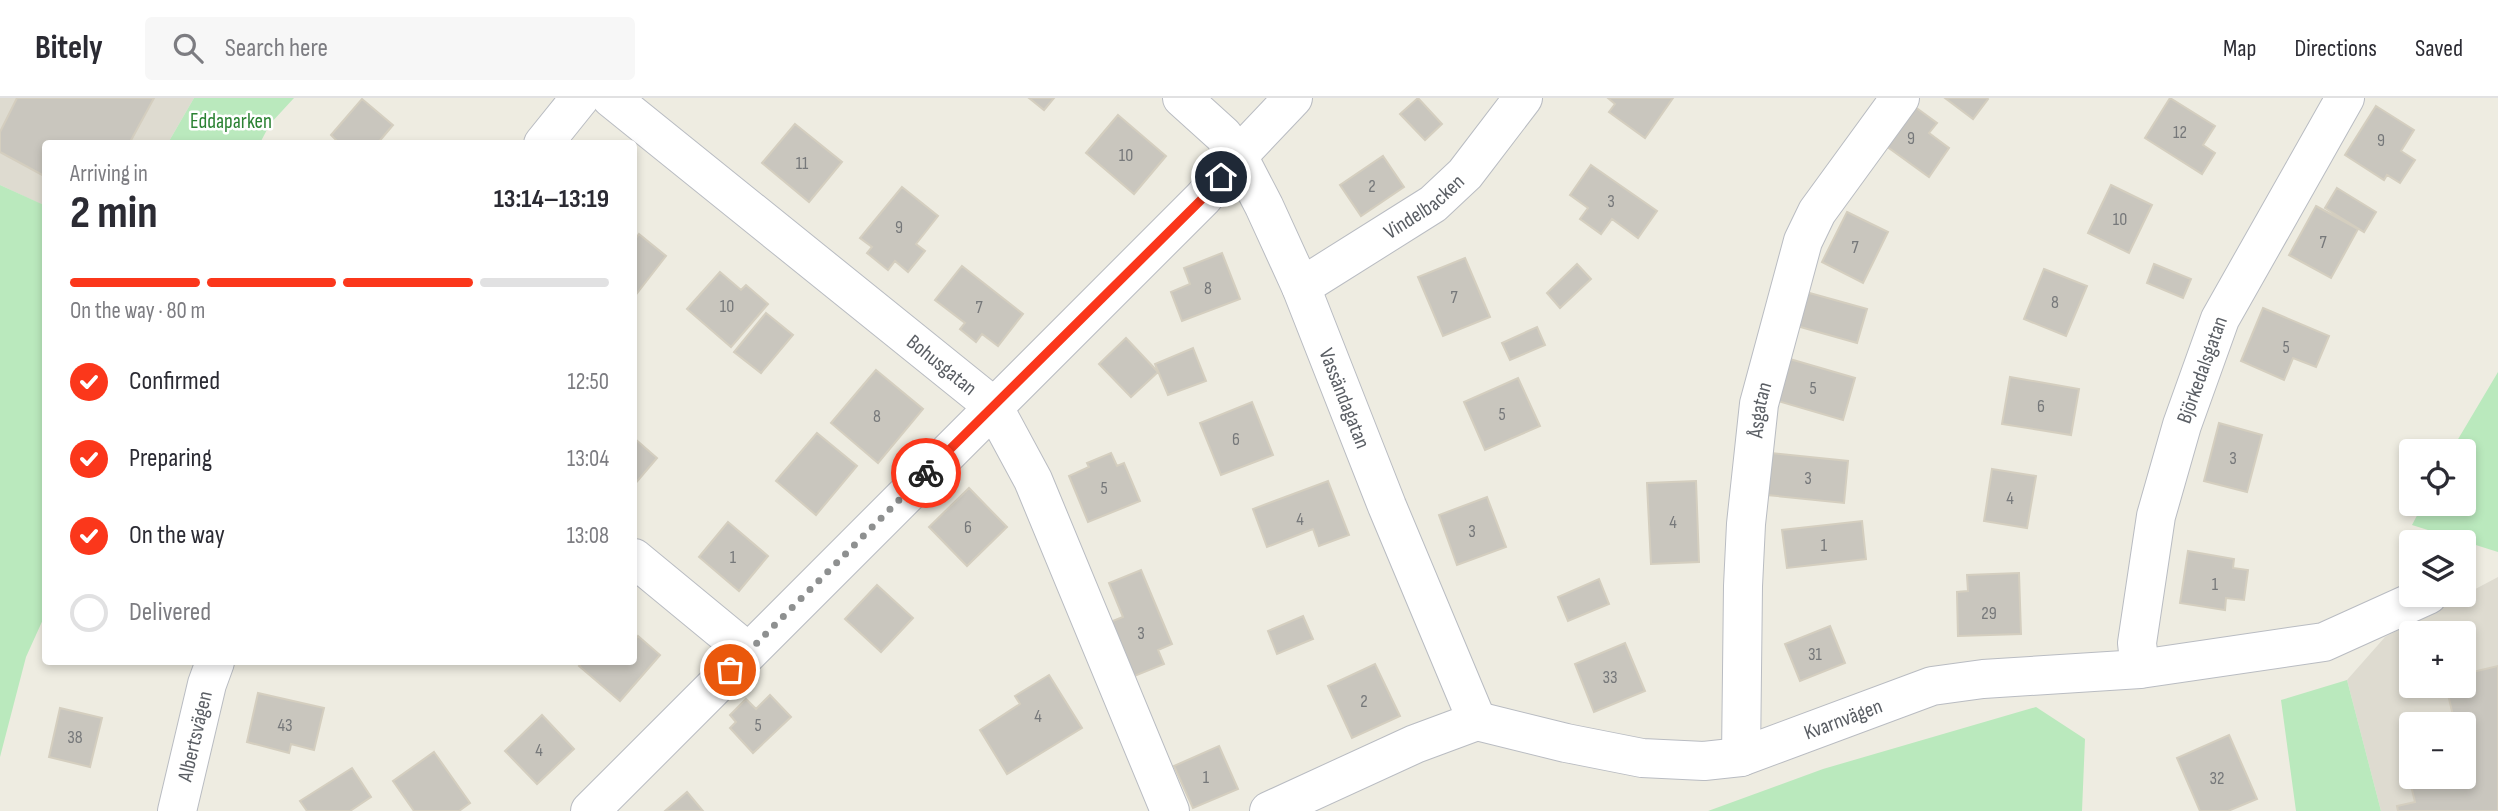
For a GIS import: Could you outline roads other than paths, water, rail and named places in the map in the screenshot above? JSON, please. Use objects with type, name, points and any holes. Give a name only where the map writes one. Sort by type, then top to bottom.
[{"type":"street","points":[[546,140],[580,98]]},
{"type":"street","name":"Bohusgatan","points":[[611,98],[993,406],[1033,480],[1170,811]]},
{"type":"street","name":"Vassändagatan","points":[[1182,98],[1223,135],[1238,156],[1264,206],[1301,287],[1387,506],[1477,721]]},
{"type":"street","points":[[590,811],[1203,198],[1293,98]]},
{"type":"street","name":"Vindelbacken","points":[[1301,287],[1433,204],[1465,174],[1523,98]]},
{"type":"street","name":"Åsgatan","points":[[1741,757],[1743,586],[1759,404],[1803,241],[1817,212],[1900,98]]},
{"type":"street","name":"Björkedalsgatan","points":[[2140,669],[2137,643],[2156,516],[2182,425],[2220,319],[2345,98]]},
{"type":"street","points":[[637,560],[748,652]]},
{"type":"street","name":"Kvarnvägen","points":[[1477,721],[1642,758],[1704,761],[1741,757],[1932,686],[1983,679],[2140,669],[2324,642],[2401,607]]},
{"type":"street","name":"Albertsvägen","points":[[177,811],[214,665]]},
{"type":"street","points":[[1269,811],[1415,744],[1477,721]]},
{"type":"park label","name":"Eddaparken","points":[[231,121]]}]
